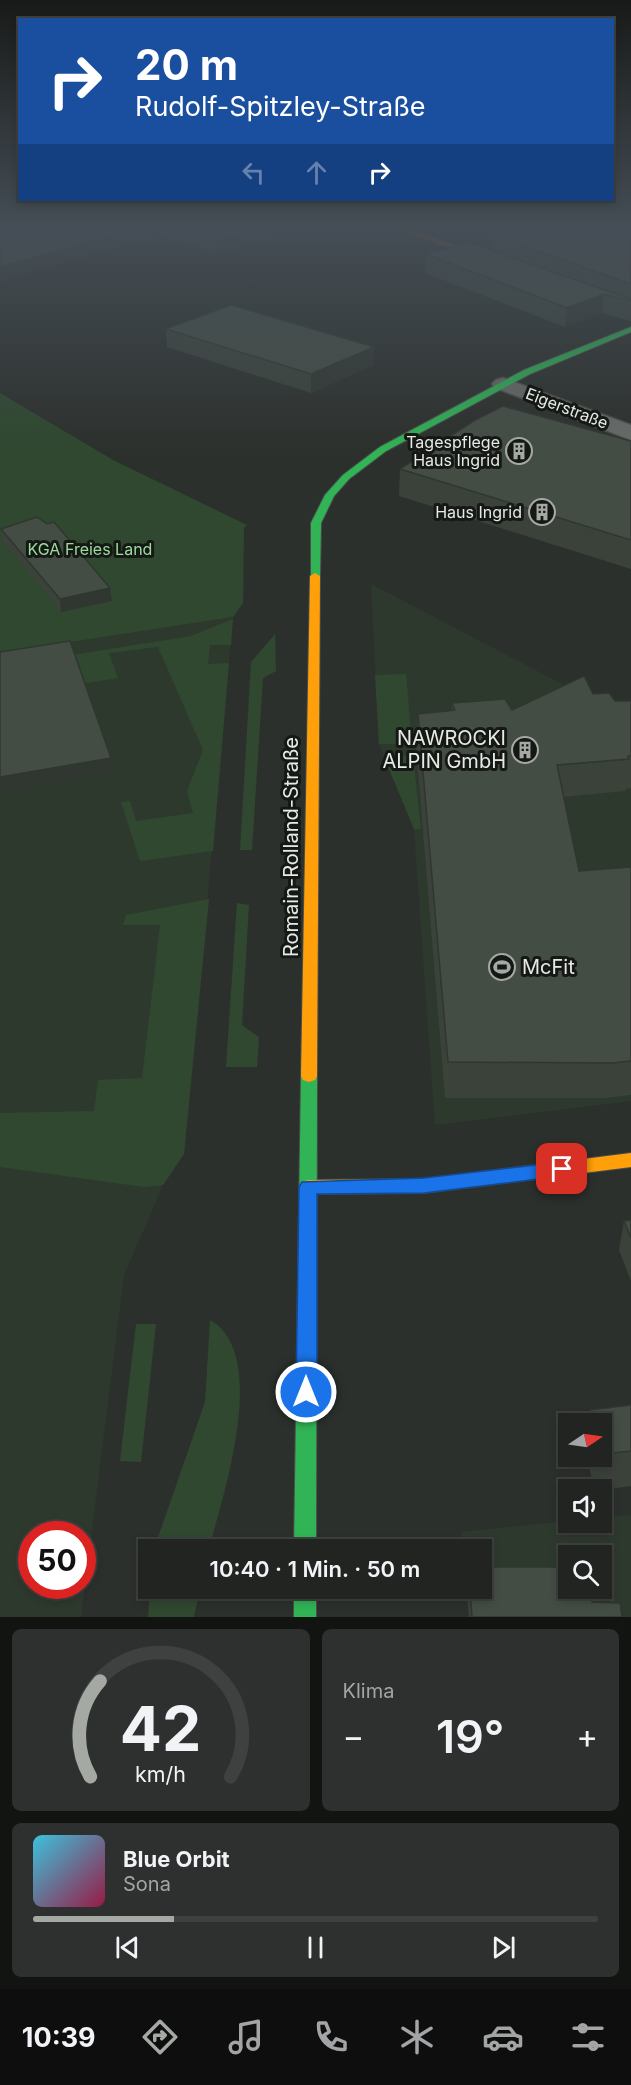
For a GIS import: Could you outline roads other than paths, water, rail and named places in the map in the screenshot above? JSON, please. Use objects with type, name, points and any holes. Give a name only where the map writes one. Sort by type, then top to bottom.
[{"type":"main road","name":"Romain-Rolland-Straße","points":[[305,1539],[316,523],[330,495],[366,461],[503,384],[631,329]]},
{"type":"main road","points":[[308,1187],[424,1186],[631,1160]]},
{"type":"main road","points":[[304,1617],[305,1599]]},
{"type":"street","name":"Eigerstraße","points":[[503,384],[631,433]]},
{"type":"place","name":"Tagespflege Haus Ingrid","points":[[519,451]]},
{"type":"place","name":"Haus Ingrid","points":[[542,512]]},
{"type":"place","name":"NAWROCKI ALPIN GmbH","points":[[525,750]]},
{"type":"place","name":"McFit","points":[[502,967]]},
{"type":"park label","name":"KGA Freies Land","points":[[90,549]]}]
